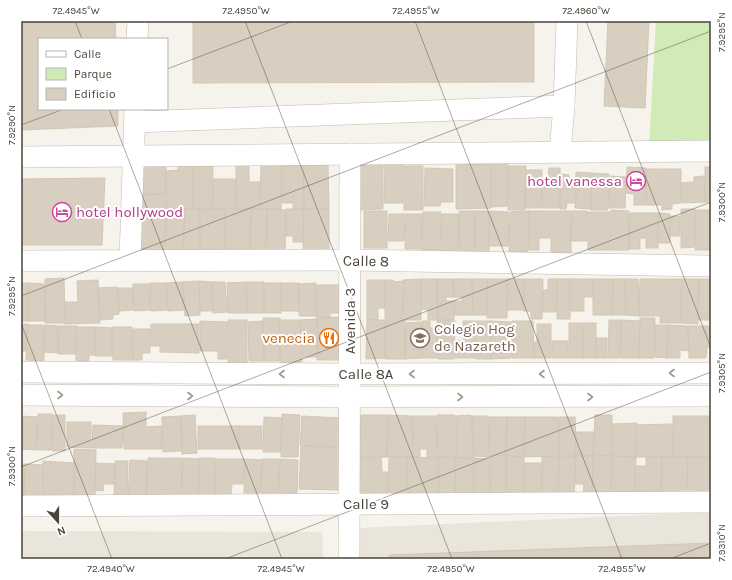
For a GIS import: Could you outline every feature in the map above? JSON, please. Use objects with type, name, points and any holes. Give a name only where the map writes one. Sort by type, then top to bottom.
[{"type":"street","points":[[137,38],[138,21]]},
{"type":"street","points":[[560,152],[564,106],[567,21]]},
{"type":"street","points":[[130,260],[135,116],[564,106]]},
{"type":"street","points":[[21,157],[711,151]]},
{"type":"street","name":"Avenida 3","points":[[349,559],[350,154]]},
{"type":"street","name":"Calle 8","points":[[21,261],[350,260],[711,266]]},
{"type":"street","name":"Calle 8A","points":[[21,372],[350,374],[711,373]]},
{"type":"street","name":"Calle 8A","points":[[21,395],[350,397],[711,396]]},
{"type":"street","name":"Calle 9","points":[[21,506],[711,502]]},
{"type":"shaded area","points":[[711,512],[711,559],[358,559],[358,528]]},
{"type":"shaded area","points":[[21,531],[322,532],[323,559],[21,559]]},
{"type":"green space","points":[[656,21],[711,21],[711,148],[649,147]]},
{"type":"building","points":[[21,21],[115,21],[116,38],[38,38],[38,110],[118,110],[118,126],[21,130]]},
{"type":"building","points":[[193,21],[534,21],[534,82],[193,83]]},
{"type":"building","points":[[608,21],[649,21],[645,108],[604,106]]},
{"type":"building","points":[[383,160],[383,209],[360,210],[360,161]]},
{"type":"building","points":[[385,163],[403,163],[403,203],[384,203]]},
{"type":"building","points":[[491,163],[508,163],[507,206],[491,207]]},
{"type":"building","points":[[491,164],[491,208],[456,209],[456,165]]},
{"type":"building","points":[[282,165],[281,209],[260,209],[261,166]]},
{"type":"building","points":[[303,165],[328,165],[329,209],[304,209]]},
{"type":"building","points":[[303,165],[304,209],[293,209],[293,203],[282,203],[282,166]]},
{"type":"building","points":[[136,166],[166,166],[166,194],[136,194]]},
{"type":"building","points":[[178,166],[193,166],[193,209],[166,209],[166,171],[178,170]]},
{"type":"building","points":[[193,166],[213,166],[212,210],[193,209]]},
{"type":"building","points":[[236,166],[249,166],[249,182],[260,182],[260,209],[236,209]]},
{"type":"building","points":[[404,166],[423,166],[423,210],[404,210]]},
{"type":"building","points":[[508,166],[526,166],[525,210],[508,210]]},
{"type":"building","name":"hotel vanessa","points":[[627,167],[646,168],[645,205],[634,205],[634,194],[626,193]]},
{"type":"building","points":[[705,167],[711,167],[711,202],[705,202]]},
{"type":"building","points":[[425,168],[453,169],[453,202],[441,202],[440,206],[424,206]]},
{"type":"building","points":[[549,168],[560,168],[560,208],[542,208],[542,181],[548,181]]},
{"type":"building","points":[[646,169],[661,169],[661,205],[646,205]]},
{"type":"building","points":[[662,169],[681,169],[681,203],[672,204],[672,209],[662,210]]},
{"type":"building","points":[[526,170],[542,170],[541,208],[525,208]]},
{"type":"building","points":[[576,172],[592,173],[591,209],[575,208]]},
{"type":"building","points":[[592,173],[609,174],[608,210],[591,210]]},
{"type":"building","points":[[561,174],[569,175],[569,181],[576,181],[576,203],[567,203],[566,209],[560,209]]},
{"type":"building","points":[[610,176],[626,177],[625,208],[609,208]]},
{"type":"building","points":[[704,176],[705,202],[682,203],[681,183],[694,182],[694,177]]},
{"type":"building","name":"hotel hollywood","points":[[105,178],[102,245],[21,245],[21,179]]},
{"type":"building","points":[[213,179],[236,179],[235,209],[213,209]]},
{"type":"building","points":[[136,194],[166,194],[166,209],[136,209]]},
{"type":"building","points":[[136,209],[166,209],[165,252],[134,251]]},
{"type":"building","points":[[166,209],[185,209],[183,253],[165,252]]},
{"type":"building","points":[[185,209],[200,209],[200,250],[183,250]]},
{"type":"building","points":[[200,209],[225,209],[225,250],[200,250]]},
{"type":"building","points":[[225,209],[251,209],[250,249],[225,250]]},
{"type":"building","points":[[251,209],[267,209],[266,250],[250,249]]},
{"type":"building","points":[[267,209],[286,210],[285,250],[267,249]]},
{"type":"building","points":[[286,209],[304,209],[303,242],[293,242],[293,236],[286,236]]},
{"type":"building","points":[[304,209],[329,209],[329,251],[303,251]]},
{"type":"building","points":[[681,209],[695,209],[694,247],[681,248]]},
{"type":"building","points":[[611,210],[629,211],[629,250],[611,250]]},
{"type":"building","points":[[695,210],[711,210],[711,250],[695,250]]},
{"type":"building","points":[[364,211],[387,211],[387,248],[364,248]]},
{"type":"building","points":[[459,211],[475,211],[474,253],[459,252]]},
{"type":"building","points":[[475,211],[489,211],[489,252],[475,253]]},
{"type":"building","points":[[490,211],[509,212],[508,246],[489,246]]},
{"type":"building","points":[[529,211],[528,252],[509,252],[510,212]]},
{"type":"building","points":[[529,211],[550,211],[550,238],[539,238],[539,250],[529,250]]},
{"type":"building","points":[[551,211],[571,211],[571,253],[551,253]]},
{"type":"building","points":[[572,211],[587,211],[587,241],[571,241]]},
{"type":"building","points":[[423,212],[441,212],[440,250],[422,250]]},
{"type":"building","points":[[588,212],[610,212],[610,250],[588,250]]},
{"type":"building","points":[[630,213],[645,213],[645,238],[640,238],[640,249],[629,249]]},
{"type":"building","points":[[646,213],[658,213],[658,248],[646,248]]},
{"type":"building","points":[[658,213],[670,214],[670,243],[658,243]]},
{"type":"building","points":[[389,214],[405,214],[404,241],[388,241]]},
{"type":"building","points":[[406,214],[422,214],[421,249],[405,249]]},
{"type":"building","points":[[442,214],[459,214],[458,251],[441,252]]},
{"type":"building","points":[[671,216],[680,216],[680,236],[670,236]]},
{"type":"building","points":[[64,278],[65,323],[45,323],[45,279]]},
{"type":"building","points":[[421,279],[437,279],[438,320],[428,320],[428,310],[421,309]]},
{"type":"building","points":[[421,279],[421,320],[402,320],[403,280]]},
{"type":"building","points":[[437,279],[453,279],[454,297],[446,297],[446,301],[454,301],[454,320],[438,320]]},
{"type":"building","points":[[453,279],[472,279],[473,315],[455,315],[454,301],[462,301],[462,297],[454,297]]},
{"type":"building","points":[[472,279],[487,279],[486,315],[473,315]]},
{"type":"building","points":[[487,279],[508,279],[507,318],[487,318]]},
{"type":"building","points":[[508,279],[524,279],[522,310],[507,310]]},
{"type":"building","points":[[524,279],[543,279],[542,319],[531,319],[531,311],[523,311]]},
{"type":"building","points":[[548,279],[557,279],[556,312],[542,312],[543,290],[548,290]]},
{"type":"building","points":[[557,279],[570,279],[570,319],[557,319]]},
{"type":"building","points":[[570,279],[593,279],[593,297],[584,297],[584,311],[570,311]]},
{"type":"building","points":[[593,279],[613,279],[612,315],[593,315]]},
{"type":"building","points":[[613,279],[625,279],[626,315],[612,315]]},
{"type":"building","points":[[625,279],[638,279],[639,316],[626,315]]},
{"type":"building","points":[[640,279],[659,279],[659,316],[639,316]]},
{"type":"building","points":[[660,279],[682,279],[681,323],[660,323]]},
{"type":"building","points":[[682,279],[699,279],[698,324],[681,323]]},
{"type":"building","points":[[699,279],[711,279],[711,320],[698,320]]},
{"type":"building","points":[[98,280],[100,323],[65,324],[65,302],[78,302],[77,281]]},
{"type":"building","points":[[367,280],[385,280],[385,308],[378,308],[378,320],[367,320]]},
{"type":"building","points":[[385,280],[393,280],[393,282],[404,281],[402,319],[385,319]]},
{"type":"building","points":[[199,281],[212,282],[213,311],[200,311]]},
{"type":"building","points":[[199,281],[200,315],[185,316],[183,282]]},
{"type":"building","points":[[183,282],[184,310],[168,311],[166,283]]},
{"type":"building","points":[[212,282],[225,282],[227,312],[213,313]]},
{"type":"building","points":[[246,282],[264,282],[264,313],[247,313]]},
{"type":"building","points":[[246,282],[247,313],[228,313],[227,283]]},
{"type":"building","points":[[21,283],[28,283],[28,321],[21,321]]},
{"type":"building","points":[[28,283],[44,284],[45,321],[28,321]]},
{"type":"building","points":[[150,283],[166,283],[168,310],[151,311]]},
{"type":"building","points":[[264,283],[281,283],[281,313],[264,313]]},
{"type":"building","points":[[281,283],[299,283],[299,311],[281,311]]},
{"type":"building","points":[[316,283],[316,316],[299,316],[299,284]]},
{"type":"building","points":[[133,284],[149,284],[150,310],[134,311]]},
{"type":"building","points":[[316,285],[340,285],[340,313],[330,313],[330,317],[316,317]]},
{"type":"building","points":[[117,287],[119,314],[113,315],[113,319],[100,320],[98,288]]},
{"type":"building","points":[[118,288],[133,288],[133,310],[119,311]]},
{"type":"building","name":"venecia","points":[[341,317],[341,360],[317,360],[317,318]]},
{"type":"building","points":[[263,318],[280,318],[280,361],[264,361]]},
{"type":"building","points":[[640,318],[655,318],[654,358],[639,358]]},
{"type":"building","points":[[317,319],[318,357],[302,357],[300,320]]},
{"type":"building","points":[[228,320],[247,320],[247,363],[228,363]]},
{"type":"building","points":[[279,320],[300,320],[302,362],[281,363]]},
{"type":"building","points":[[367,320],[385,320],[385,358],[366,359]]},
{"type":"building","points":[[386,320],[405,320],[405,359],[385,359]]},
{"type":"building","points":[[437,320],[455,321],[454,359],[438,359]]},
{"type":"building","points":[[609,320],[621,320],[620,358],[608,358]]},
{"type":"building","points":[[621,320],[640,321],[639,358],[621,358]]},
{"type":"building","points":[[200,321],[227,322],[227,359],[218,359],[218,351],[200,351]]},
{"type":"building","points":[[263,321],[264,361],[249,361],[248,322]]},
{"type":"building","points":[[423,321],[430,321],[430,328],[437,328],[437,358],[422,358]]},
{"type":"building","points":[[463,321],[475,321],[475,358],[455,358],[455,340],[463,341]]},
{"type":"building","points":[[476,321],[491,321],[491,359],[476,359]]},
{"type":"building","points":[[491,321],[511,322],[511,358],[491,359]]},
{"type":"building","points":[[512,321],[533,321],[534,358],[512,358]]},
{"type":"building","points":[[422,322],[422,358],[405,359],[406,323]]},
{"type":"building","points":[[569,323],[582,323],[583,358],[569,358]]},
{"type":"building","points":[[583,323],[596,323],[596,358],[583,358]]},
{"type":"building","points":[[21,324],[28,324],[26,351],[21,351]]},
{"type":"building","points":[[151,324],[199,324],[199,353],[160,352],[160,346],[151,346]]},
{"type":"building","points":[[537,324],[551,324],[551,358],[534,358],[534,342],[537,342]]},
{"type":"building","points":[[28,325],[44,325],[44,361],[26,360]]},
{"type":"building","points":[[45,325],[58,326],[58,353],[44,352]]},
{"type":"building","points":[[655,325],[668,325],[667,358],[655,357]]},
{"type":"building","points":[[668,325],[688,326],[689,351],[680,350],[680,358],[667,358]]},
{"type":"building","points":[[59,326],[77,326],[76,354],[58,354]]},
{"type":"building","points":[[688,326],[711,326],[711,347],[707,347],[706,358],[689,358]]},
{"type":"building","points":[[76,327],[95,327],[95,355],[89,355],[89,361],[76,361]]},
{"type":"building","points":[[95,327],[112,328],[112,356],[95,356]]},
{"type":"building","points":[[112,327],[132,327],[133,360],[113,360]]},
{"type":"building","points":[[132,329],[150,329],[150,353],[142,353],[142,360],[133,360]]},
{"type":"building","points":[[596,338],[607,338],[607,358],[596,358]]},
{"type":"building","points":[[552,341],[568,341],[568,358],[552,358]]},
{"type":"building","points":[[146,412],[146,427],[161,426],[162,449],[124,449],[123,413]]},
{"type":"building","points":[[38,414],[52,414],[51,450],[37,450]]},
{"type":"building","points":[[282,414],[300,415],[298,457],[281,457]]},
{"type":"building","points":[[53,415],[65,415],[65,451],[52,451]]},
{"type":"building","points":[[195,415],[197,453],[182,454],[181,416]]},
{"type":"building","points":[[361,415],[388,415],[387,457],[359,458]]},
{"type":"building","points":[[388,415],[412,416],[413,457],[387,457]]},
{"type":"building","points":[[437,415],[455,415],[455,458],[438,457]]},
{"type":"building","points":[[471,415],[474,458],[456,458],[456,416]]},
{"type":"building","points":[[595,415],[612,415],[612,456],[593,456]]},
{"type":"building","points":[[21,416],[37,417],[36,450],[21,449]]},
{"type":"building","points":[[181,416],[182,451],[163,452],[162,417]]},
{"type":"building","points":[[302,416],[341,418],[340,447],[300,445]]},
{"type":"building","points":[[413,416],[436,416],[437,457],[427,457],[427,449],[420,449],[420,457],[414,457]]},
{"type":"building","points":[[472,416],[488,416],[489,457],[474,456]]},
{"type":"building","points":[[673,416],[711,416],[711,457],[673,457]]},
{"type":"building","points":[[264,417],[282,418],[281,452],[263,452]]},
{"type":"building","points":[[489,417],[507,417],[506,456],[490,456]]},
{"type":"building","points":[[507,417],[525,417],[524,457],[506,456]]},
{"type":"building","points":[[525,417],[558,417],[559,456],[524,457]]},
{"type":"building","points":[[559,417],[575,417],[576,456],[559,456]]},
{"type":"building","points":[[67,422],[91,422],[91,448],[67,447]]},
{"type":"building","points":[[637,423],[636,457],[612,456],[612,424]]},
{"type":"building","points":[[672,424],[673,457],[636,457],[636,425]]},
{"type":"building","points":[[93,425],[123,426],[122,448],[92,448]]},
{"type":"building","points":[[198,426],[239,426],[239,449],[198,449]]},
{"type":"building","points":[[239,426],[262,426],[262,449],[239,449]]},
{"type":"building","points":[[576,432],[594,432],[593,456],[576,456]]},
{"type":"building","points":[[301,446],[340,448],[338,490],[299,489]]},
{"type":"building","points":[[74,449],[96,450],[95,499],[74,498]]},
{"type":"building","points":[[506,456],[524,457],[524,498],[507,498]]},
{"type":"building","points":[[559,456],[558,498],[542,498],[542,457]]},
{"type":"building","points":[[576,456],[574,498],[558,498],[559,457]]},
{"type":"building","points":[[576,456],[593,456],[592,497],[583,497],[584,484],[575,484]]},
{"type":"building","points":[[593,456],[612,456],[611,498],[592,497]]},
{"type":"building","points":[[612,456],[636,457],[635,498],[611,498]]},
{"type":"building","points":[[381,457],[382,472],[389,472],[388,499],[359,498],[359,458]]},
{"type":"building","points":[[389,457],[407,457],[407,499],[388,499]]},
{"type":"building","points":[[407,457],[438,458],[439,498],[408,499]]},
{"type":"building","points":[[438,457],[456,458],[455,498],[439,498]]},
{"type":"building","points":[[490,457],[506,457],[506,498],[490,499]]},
{"type":"building","points":[[646,457],[662,457],[661,499],[635,498],[635,466],[646,466]]},
{"type":"building","points":[[662,457],[688,457],[687,490],[680,490],[680,499],[661,499]]},
{"type":"building","points":[[688,457],[711,457],[711,499],[695,499],[695,490],[687,490]]},
{"type":"building","points":[[148,458],[165,458],[165,502],[146,501]]},
{"type":"building","points":[[166,458],[182,458],[181,496],[166,496]]},
{"type":"building","points":[[183,458],[199,459],[198,496],[182,496]]},
{"type":"building","points":[[199,458],[215,458],[215,496],[199,496]]},
{"type":"building","points":[[456,458],[474,458],[474,498],[455,498]]},
{"type":"building","points":[[474,458],[489,459],[490,499],[474,498]]},
{"type":"building","points":[[216,459],[244,459],[243,484],[232,484],[231,496],[215,497]]},
{"type":"building","points":[[245,459],[262,460],[260,493],[244,493]]},
{"type":"building","points":[[262,459],[279,459],[278,493],[261,493]]},
{"type":"building","points":[[280,459],[298,460],[297,493],[279,493]]},
{"type":"building","points":[[130,460],[147,461],[146,497],[128,497]]},
{"type":"building","points":[[43,461],[59,462],[59,497],[42,497]]},
{"type":"building","points":[[115,461],[128,461],[127,500],[114,499]]},
{"type":"building","points":[[60,462],[74,463],[74,497],[60,496]]},
{"type":"building","points":[[96,463],[115,464],[114,484],[104,484],[103,491],[95,490]]},
{"type":"building","points":[[524,463],[541,463],[542,498],[524,498]]},
{"type":"building","points":[[21,464],[25,464],[24,496],[21,496]]},
{"type":"building","points":[[25,464],[43,465],[43,496],[24,496]]},
{"type":"building","points":[[711,543],[711,559],[389,559],[389,555]]},
{"type":"place","name":"hotel vanessa","points":[[636,181]]},
{"type":"place","name":"hotel hollywood","points":[[62,212]]},
{"type":"place","name":"venecia","points":[[329,338]]},
{"type":"place","name":"Colegio Hog de Nazareth","points":[[420,338]]}]
